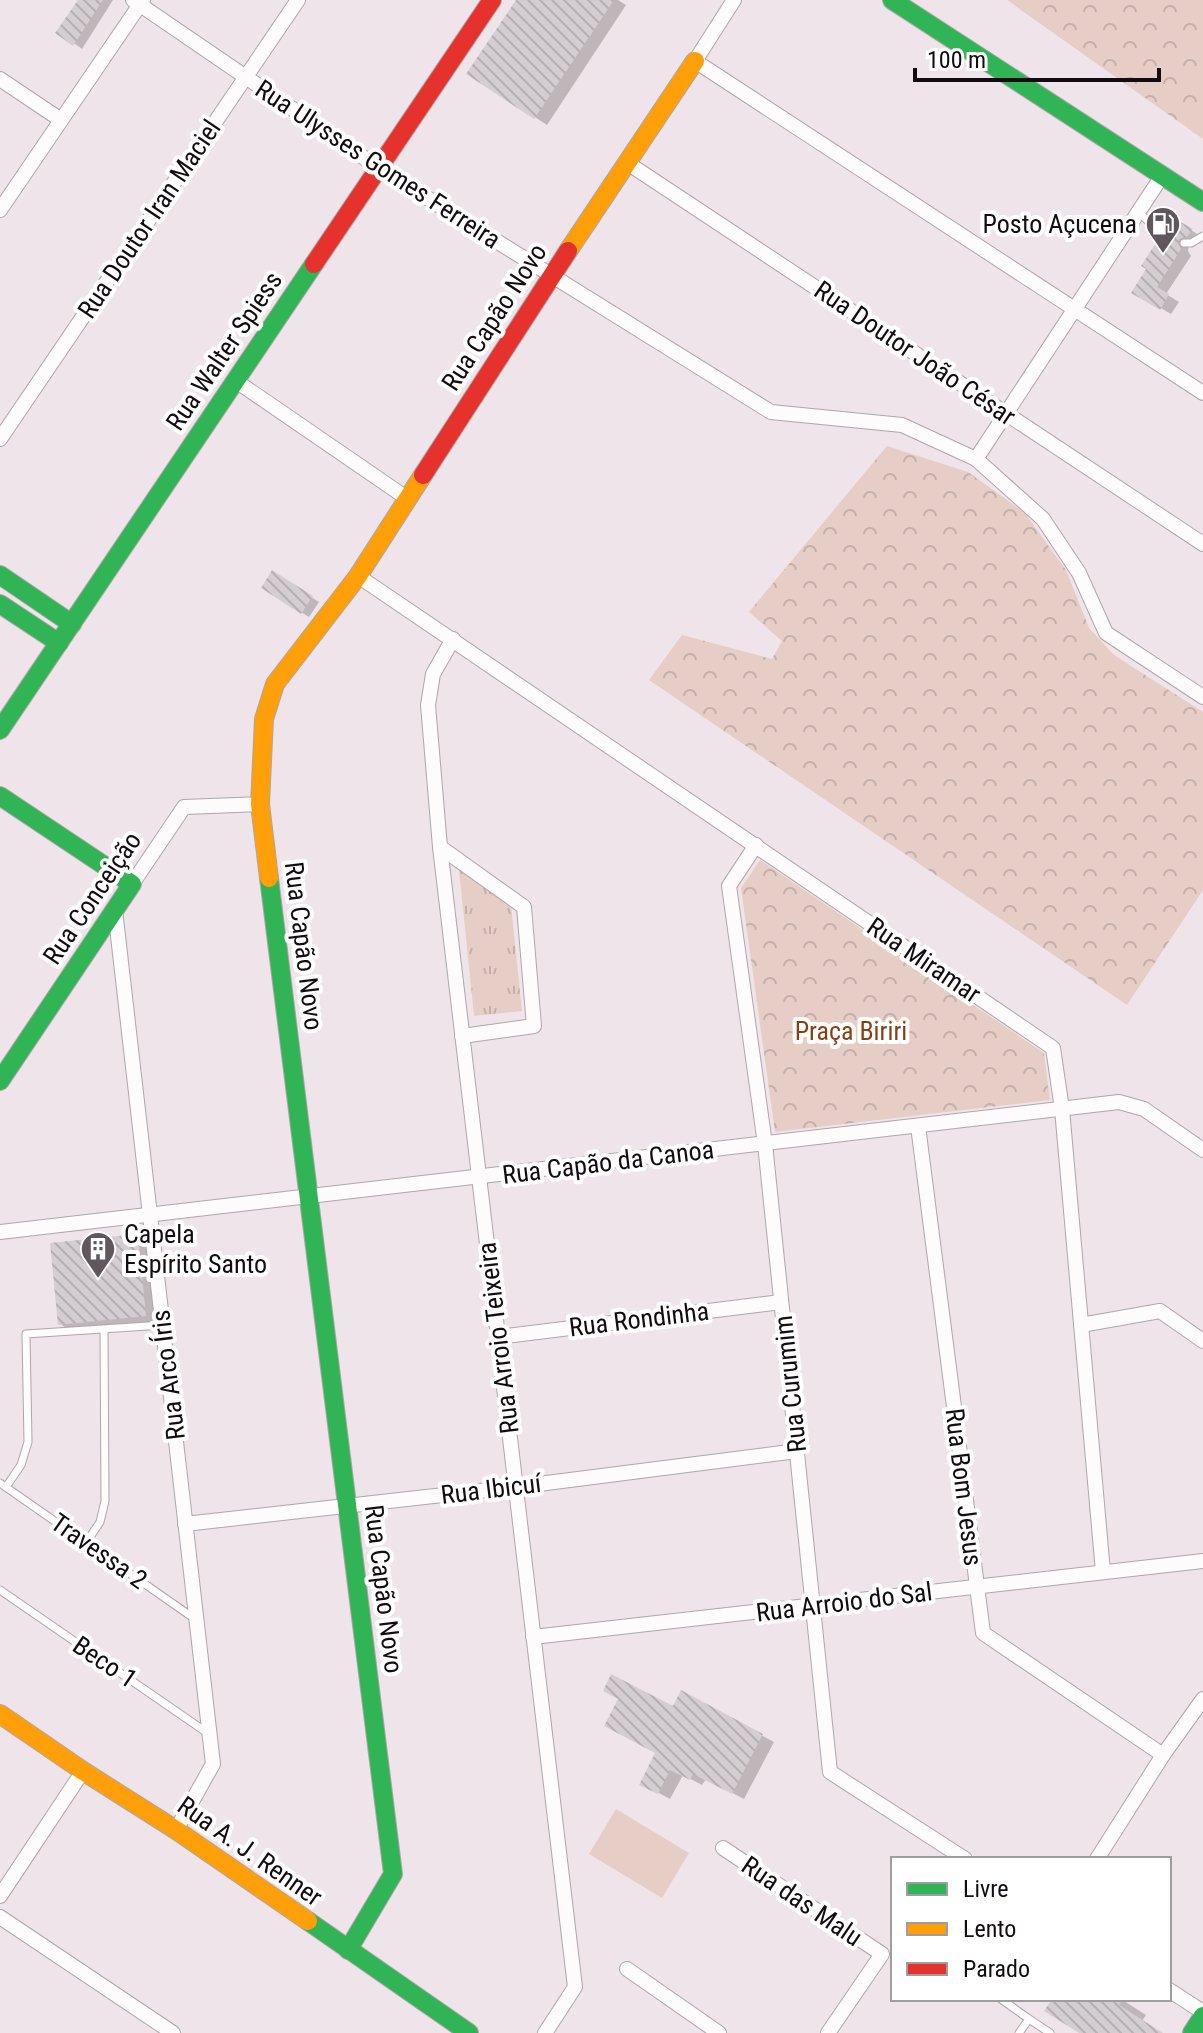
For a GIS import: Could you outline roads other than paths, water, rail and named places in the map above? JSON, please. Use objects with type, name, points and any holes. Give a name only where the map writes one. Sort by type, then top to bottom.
[{"type":"street","name":"Rua Doutor Iran Maciel","points":[[0,439],[298,0]]},
{"type":"street","name":"Rua Walter Spiess","points":[[0,730],[492,0]]},
{"type":"street","points":[[734,0],[695,61],[1203,393]]},
{"type":"street","points":[[892,0],[1203,202]]},
{"type":"street","name":"Rua Ulysses Gomes Ferreira","points":[[139,2],[379,168],[771,412],[902,425],[976,459],[1043,519],[1079,573],[1106,633],[1203,697]]},
{"type":"street","points":[[0,210],[139,2]]},
{"type":"street","name":"Rua Capão Novo","points":[[348,1950],[393,1874],[260,804],[264,719],[275,684],[358,576],[551,276],[695,61]]},
{"type":"street","points":[[0,79],[61,120]]},
{"type":"street","name":"Rua Doutor João César","points":[[626,162],[1203,544]]},
{"type":"street","points":[[976,459],[1162,176]]},
{"type":"street","points":[[236,381],[408,499]]},
{"type":"street","points":[[0,575],[72,624]]},
{"type":"street","name":"Rua Miramar","points":[[358,576],[1053,1048],[1062,1109],[1103,1572]]},
{"type":"street","points":[[0,604],[59,643]]},
{"type":"street","name":"Rua Arroio Teixeira","points":[[453,639],[433,674],[428,705],[440,847],[575,1987],[545,2033]]},
{"type":"street","points":[[0,796],[132,884]]},
{"type":"street","name":"Rua Conceição","points":[[0,1081],[184,807],[260,804]]},
{"type":"street","name":"Rua Curumim","points":[[756,845],[729,886],[765,1144],[830,1772],[962,1857]]},
{"type":"street","points":[[440,847],[524,907],[534,1026],[462,1036]]},
{"type":"street","name":"Rua Arco Íris","points":[[115,910],[213,1764],[176,1830]]},
{"type":"street","name":"Rua Capão da Canoa","points":[[0,1232],[1119,1102],[1144,1109],[1203,1150]]},
{"type":"street","name":"Rua Bom Jesus","points":[[918,1126],[983,1633],[1163,1755]]},
{"type":"street","name":"Rua Rondinha","points":[[498,1337],[781,1302]]},
{"type":"street","points":[[1081,1325],[1160,1311],[1203,1341]]},
{"type":"street","name":"Rua Ibicuí","points":[[185,1524],[797,1451]]},
{"type":"street","name":"Rua Arroio do Sal","points":[[533,1637],[1203,1561]]},
{"type":"street","points":[[1098,1857],[1163,1755],[1203,1699]]},
{"type":"street","name":"Rua A. J. Renner","points":[[0,1714],[176,1830],[469,2033]]},
{"type":"street","points":[[0,1896],[83,1771]]},
{"type":"street","name":"Rua das Malu","points":[[723,1848],[882,1954],[828,2033]]},
{"type":"street","points":[[0,1917],[173,2033]]},
{"type":"street","points":[[627,1969],[719,2033]]},
{"type":"street","points":[[1171,1991],[1203,2014],[1192,2033]]},
{"type":"lane","points":[[1138,212],[1162,233]]},
{"type":"lane","points":[[1184,243],[1191,243],[1203,236]]},
{"type":"lane","points":[[3,1485],[21,1465],[28,1442],[26,1334],[163,1325]]},
{"type":"lane","points":[[86,1543],[100,1522],[105,1501],[104,1330]]},
{"type":"lane","name":"Travessa 2","points":[[3,1485],[197,1620]]},
{"type":"lane","name":"Beco 1","points":[[0,1590],[210,1734]]},
{"type":"lane","points":[[1004,2001],[1050,2033]]},
{"type":"lane","points":[[1019,2033],[1029,2019]]},
{"type":"place","name":"Posto Açucena","points":[[1163,255]]},
{"type":"place","name":"Capela Espírito Santo","points":[[98,1280]]},
{"type":"park label","name":"Praça Biriri","points":[[851,1031]]}]
